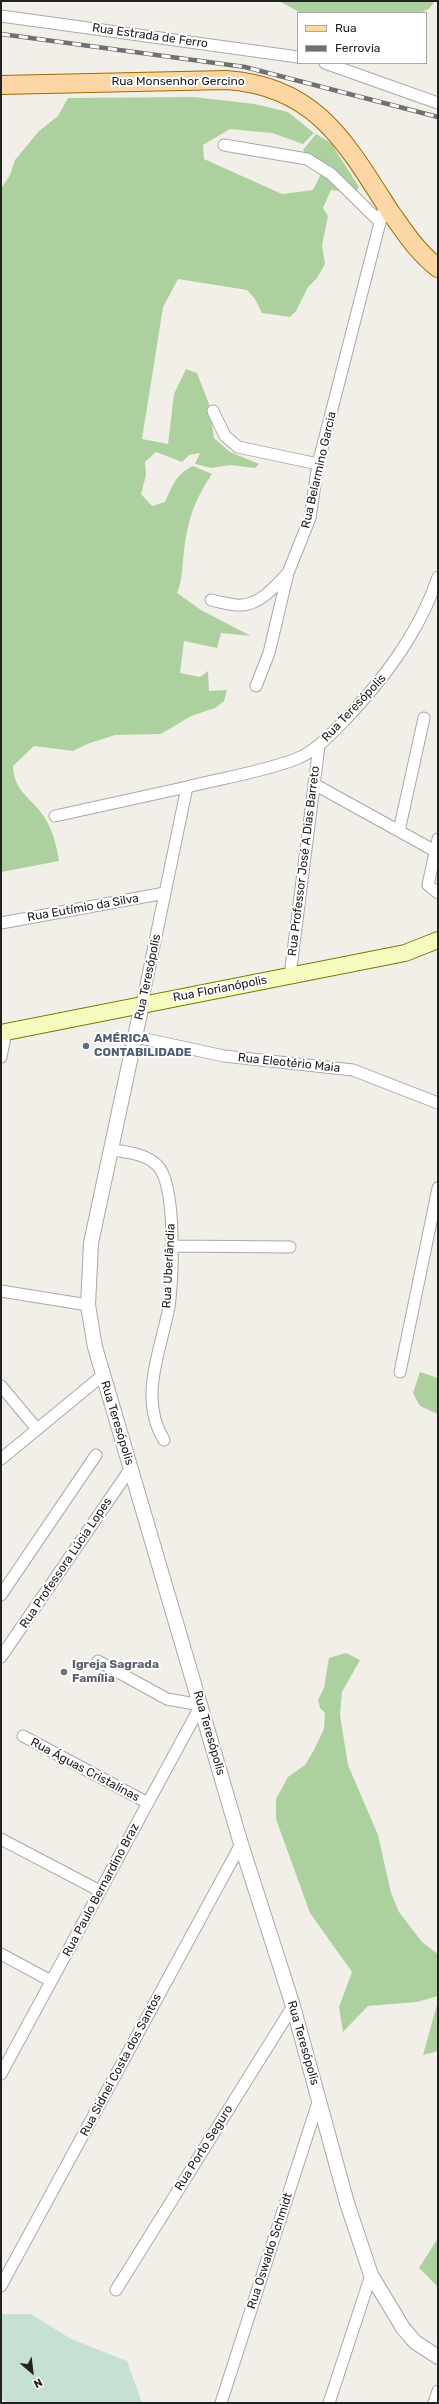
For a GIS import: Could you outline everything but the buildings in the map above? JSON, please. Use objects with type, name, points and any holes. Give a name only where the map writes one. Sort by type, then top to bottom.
[{"type":"main road","name":"Rua Monsenhor Gercino","points":[[1,85],[226,80],[261,84],[284,92],[315,111],[343,143],[417,249],[438,268]]},
{"type":"main road","name":"Rua Florianópolis","points":[[4,1033],[142,1004],[405,953],[438,940]]},
{"type":"street","name":"Rua Estrada de Ferro","points":[[1,16],[297,57]]},
{"type":"street","points":[[328,64],[438,103]]},
{"type":"street","points":[[224,145],[307,159],[331,174],[380,222]]},
{"type":"street","name":"Rua Belarmino Garcia","points":[[256,686],[269,653],[288,573],[302,542],[310,518],[318,464],[385,204]]},
{"type":"street","points":[[212,411],[225,436],[238,446],[318,464]]},
{"type":"street","points":[[211,600],[241,606],[250,604],[273,589],[288,573]]},
{"type":"street","name":"Rua Teresópolis","points":[[438,577],[422,617],[392,666],[370,693],[319,746],[296,758],[187,787],[136,1037],[91,1243],[88,1305],[103,1375],[241,1844],[292,2006],[348,2203],[372,2275],[394,2316],[408,2334],[438,2357]]},
{"type":"street","points":[[399,831],[424,718]]},
{"type":"street","name":"Rua Professor José A Dias Barreto","points":[[290,976],[319,746]]},
{"type":"street","points":[[314,784],[435,851]]},
{"type":"street","points":[[55,816],[187,787]]},
{"type":"street","points":[[438,839],[428,885],[438,893]]},
{"type":"street","name":"Rua Eutímio da Silva","points":[[1,923],[165,893]]},
{"type":"street","points":[[1,1057],[4,1033]]},
{"type":"street","name":"Rua Eleotério Maia","points":[[136,1037],[224,1056],[353,1070],[438,1103]]},
{"type":"street","name":"Rua Uberlândia","points":[[112,1150],[141,1156],[153,1161],[161,1170],[169,1190],[171,1206],[169,1305],[158,1348],[153,1383],[156,1418],[164,1440]]},
{"type":"street","points":[[400,1372],[438,1188]]},
{"type":"street","points":[[171,1246],[290,1247]]},
{"type":"street","points":[[1,1291],[88,1305]]},
{"type":"street","points":[[1,1459],[103,1375]]},
{"type":"street","points":[[1,1386],[37,1430]]},
{"type":"street","points":[[1,1595],[96,1455]]},
{"type":"street","name":"Rua Professora Lúcia Lopes","points":[[1,1657],[131,1468]]},
{"type":"street","points":[[98,1661],[167,1700],[201,1705]]},
{"type":"street","name":"Rua Paulo Bernardino Braz","points":[[1,2074],[201,1705]]},
{"type":"street","name":"Rua Águas Cristalinas","points":[[23,1736],[148,1803]]},
{"type":"street","points":[[1,1839],[100,1891]]},
{"type":"street","name":"Rua Sidnei Costa dos Santos","points":[[1,2286],[241,1844]]},
{"type":"street","points":[[1,1954],[52,1981]]},
{"type":"street","name":"Rua Porto Seguro","points":[[116,2290],[292,2006]]},
{"type":"street","name":"Rua Oswaldo Schmidt","points":[[221,2403],[319,2099]]},
{"type":"street","points":[[329,2403],[372,2275]]},
{"type":"street","points":[[434,2403],[438,2391]]},
{"type":"green space","points":[[279,1],[435,1],[429,9],[422,12],[299,12]]},
{"type":"green space","points":[[193,97],[255,104],[288,112],[314,133],[303,144],[272,133],[230,129],[203,145],[204,159],[282,194],[313,190],[321,174],[303,150],[316,134],[331,143],[359,187],[356,193],[331,190],[323,208],[328,216],[322,245],[325,264],[317,278],[308,287],[296,311],[290,317],[262,313],[255,299],[247,290],[178,279],[163,307],[142,439],[168,444],[174,394],[186,369],[197,373],[209,404],[214,438],[230,452],[259,464],[255,468],[230,465],[211,468],[195,464],[200,453],[189,455],[182,462],[156,452],[145,462],[146,475],[141,494],[152,506],[165,502],[172,486],[187,469],[193,466],[212,474],[196,502],[190,520],[183,557],[181,578],[177,593],[201,610],[251,636],[221,633],[217,648],[184,641],[180,673],[200,677],[208,671],[209,691],[227,690],[224,701],[215,708],[191,716],[161,734],[115,735],[87,744],[73,751],[34,746],[13,766],[14,775],[21,790],[41,813],[51,829],[59,861],[1,872],[1,189],[10,175],[15,160],[39,131],[58,116],[68,98]]},
{"type":"green space","points":[[420,1372],[438,1378],[438,1414],[420,1406],[413,1393]]},
{"type":"green space","points":[[346,1653],[360,1660],[342,1692],[340,1715],[348,1765],[378,1835],[391,1893],[399,1912],[422,1942],[438,1954],[438,1996],[417,2002],[368,2006],[343,2032],[339,2007],[352,1972],[310,1913],[276,1819],[276,1799],[288,1777],[305,1765],[324,1729],[325,1713],[320,1708],[318,1700],[324,1688],[329,1658]]},
{"type":"green space","points":[[438,2001],[438,2051],[423,2055]]},
{"type":"green space","points":[[438,2238],[438,2287],[419,2268]]},
{"type":"green space","points":[[1,2314],[31,2314],[71,2339],[127,2361],[142,2403],[8,2403],[1,2398]]},
{"type":"railway","points":[[1,34],[245,67],[438,117]]},
{"type":"place","name":"AMÉRICA CONTABILIDADE","points":[[86,1046]]},
{"type":"place","name":"Igreja Sagrada Família","points":[[64,1672]]}]
